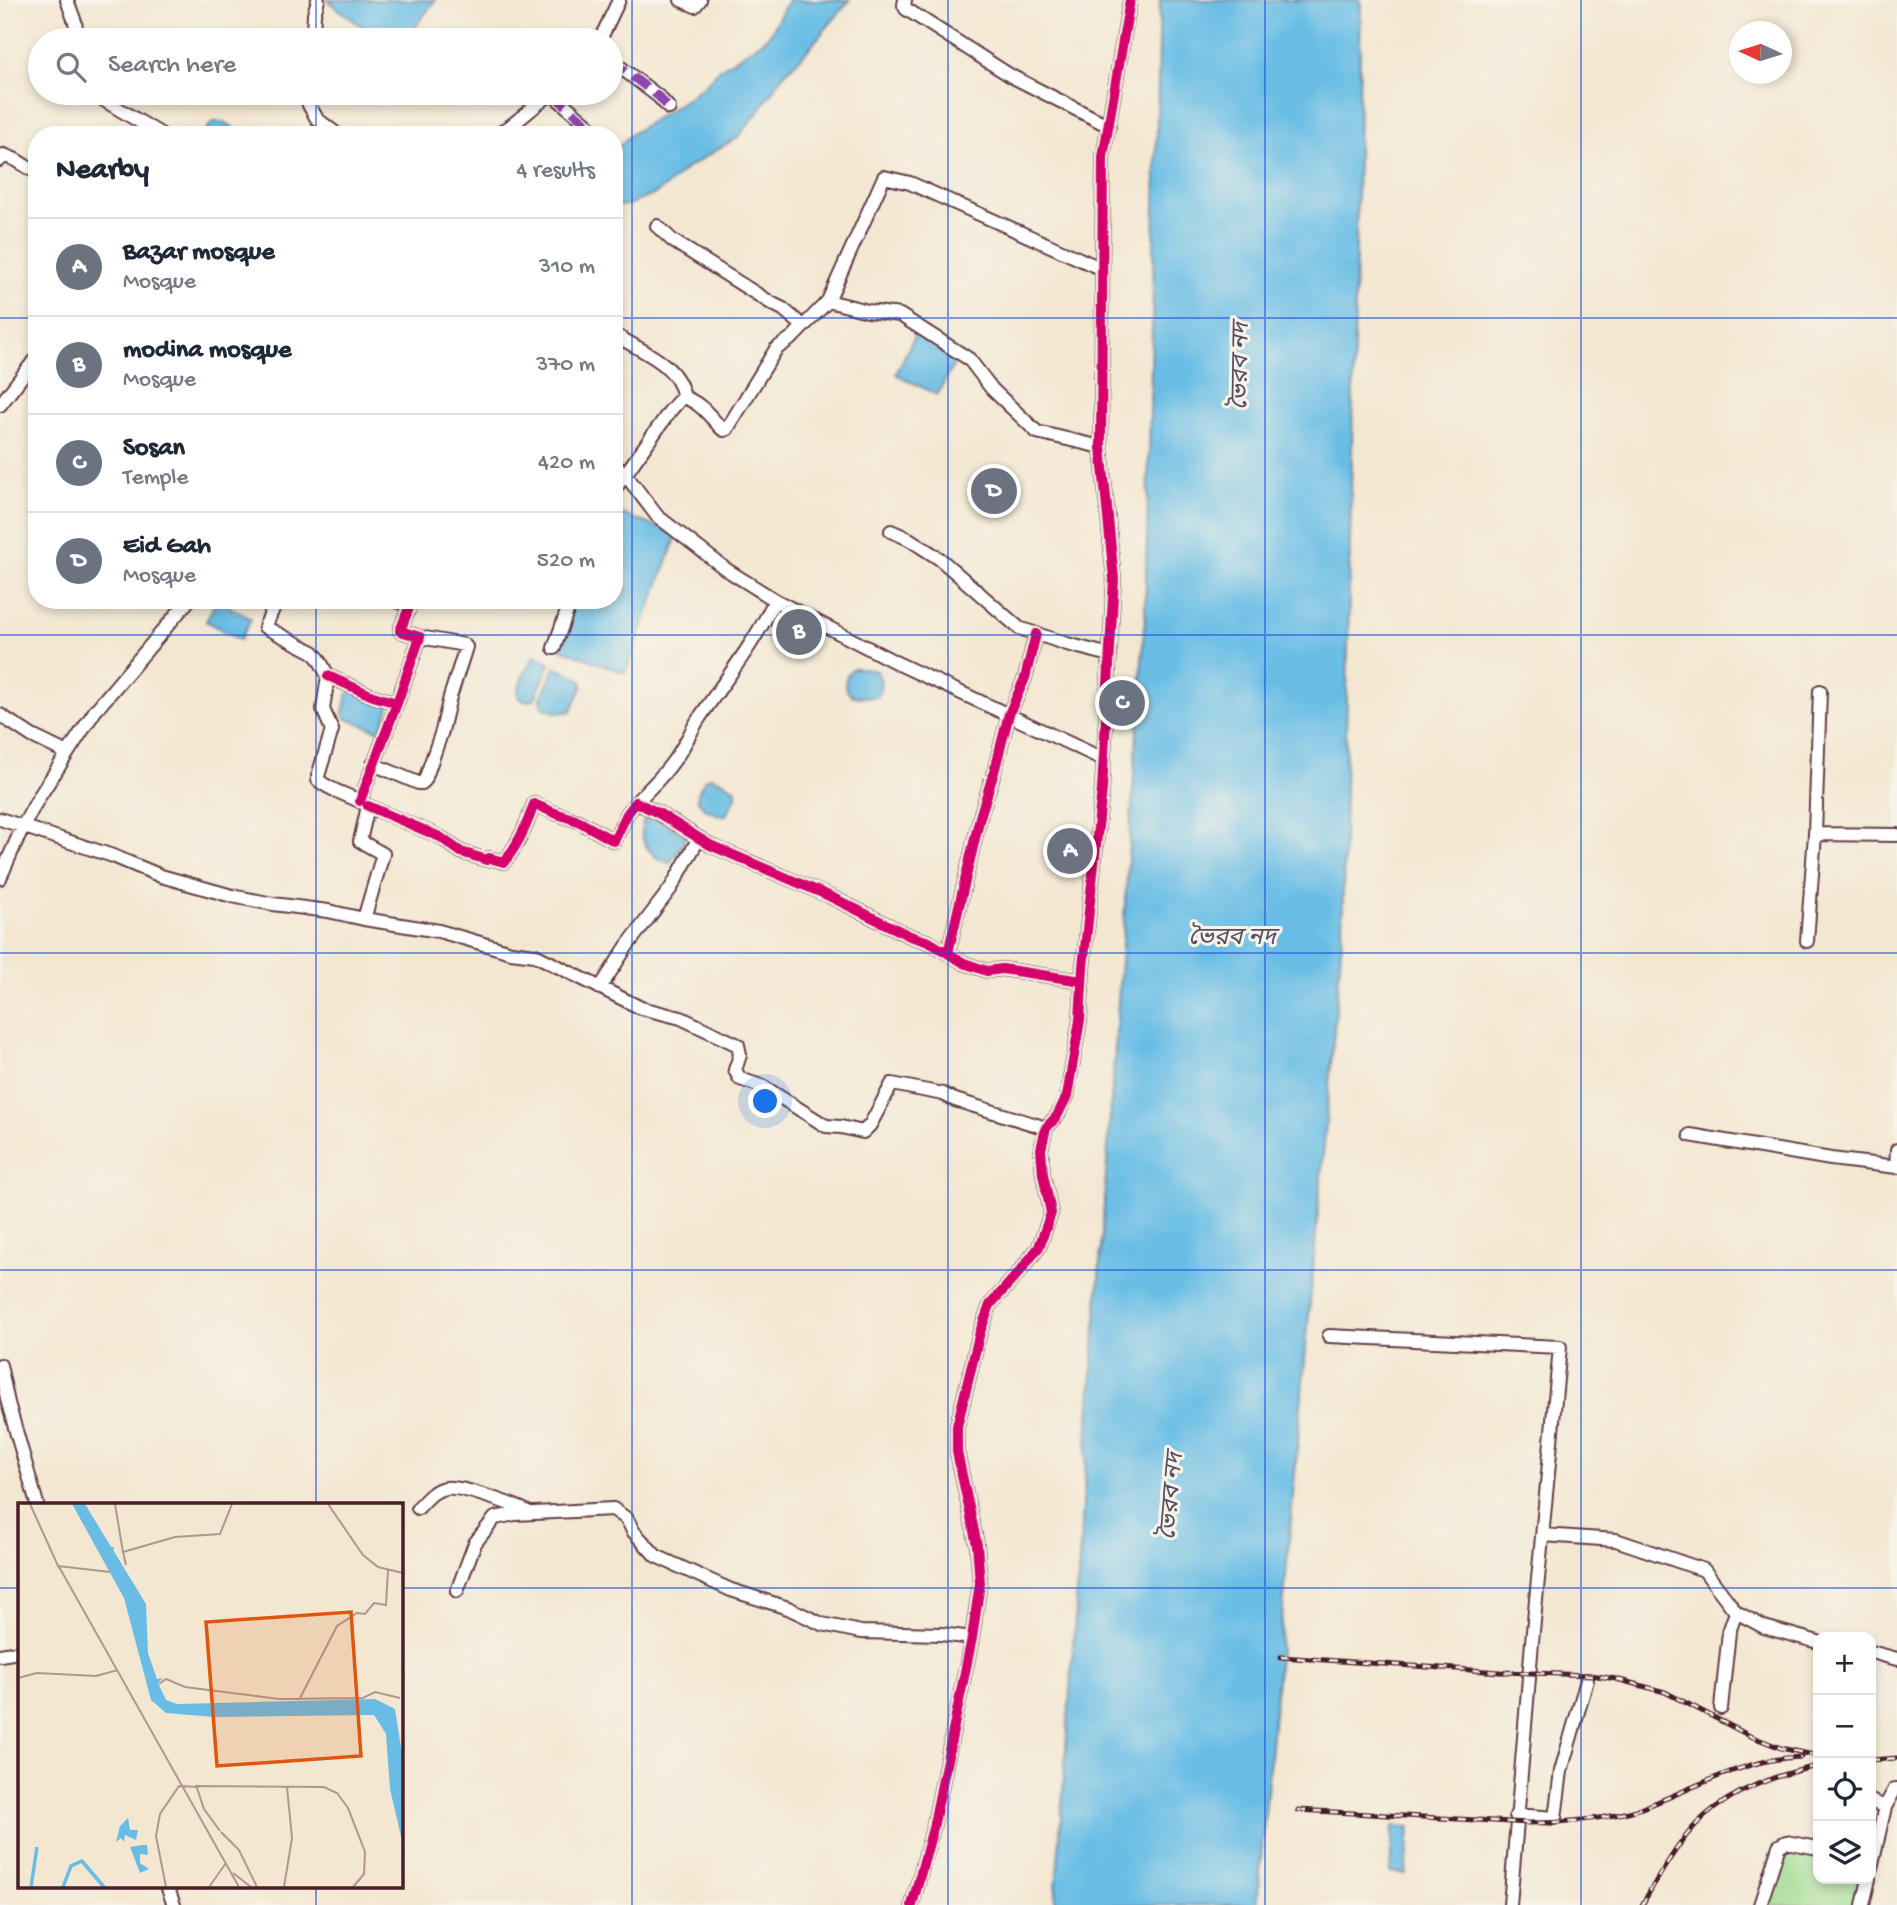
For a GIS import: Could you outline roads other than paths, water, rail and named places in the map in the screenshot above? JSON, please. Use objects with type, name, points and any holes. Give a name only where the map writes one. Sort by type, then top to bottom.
[{"type":"street","points":[[67,0],[76,28]]},
{"type":"street","points":[[313,28],[318,0]]},
{"type":"street","points":[[606,28],[619,0]]},
{"type":"street","points":[[681,0],[695,6],[699,0]]},
{"type":"street","points":[[905,0],[906,9],[1012,76],[1109,126]]},
{"type":"street","points":[[912,1905],[933,1828],[972,1638],[980,1583],[977,1545],[957,1452],[957,1426],[980,1332],[990,1305],[1039,1247],[1051,1213],[1041,1149],[1046,1128],[1057,1116],[1067,1097],[1080,1020],[1103,759],[1114,579],[1101,447],[1103,157],[1130,0]]},
{"type":"street","points":[[623,69],[669,108]]},
{"type":"street","points":[[113,105],[147,126]]},
{"type":"street","points":[[309,105],[317,119],[326,126]]},
{"type":"street","points":[[511,126],[536,105]]},
{"type":"street","points":[[566,105],[590,126]]},
{"type":"street","points":[[0,160],[4,155],[28,167]]},
{"type":"street","points":[[684,397],[705,410],[726,430],[776,349],[793,338],[828,301],[884,177],[910,183],[1101,269]]},
{"type":"street","points":[[657,226],[673,241],[783,309],[803,326]]},
{"type":"street","points":[[828,301],[868,311],[900,315],[969,359],[992,388],[1037,432],[1101,447]]},
{"type":"street","points":[[623,339],[669,367],[682,387],[684,397]]},
{"type":"street","points":[[0,405],[28,369]]},
{"type":"street","points":[[623,477],[670,411],[684,397]]},
{"type":"street","points":[[625,474],[657,516],[726,570],[775,600],[899,664],[1103,759]]},
{"type":"street","points":[[891,531],[940,559],[1018,628],[1110,654]]},
{"type":"street","points":[[273,609],[265,627],[313,652],[328,676],[323,709],[332,730],[317,778],[326,787],[440,837],[461,852],[504,862],[527,825],[534,804],[578,821],[614,841],[626,814],[655,784],[678,754],[769,614],[775,600]]},
{"type":"street","points":[[0,878],[39,797],[95,711],[181,609]]},
{"type":"street","points":[[373,764],[418,783],[425,780],[466,647],[400,631],[409,609]]},
{"type":"street","points":[[554,648],[568,609]]},
{"type":"street","points":[[948,953],[980,817],[1009,714],[1024,678],[1036,634]]},
{"type":"street","points":[[364,919],[383,858],[382,853],[360,841],[364,803],[373,764],[420,637]]},
{"type":"street","points":[[328,676],[373,696],[397,703]]},
{"type":"street","points":[[1807,942],[1815,834],[1820,691]]},
{"type":"street","points":[[0,715],[32,736],[67,753]]},
{"type":"street","points":[[636,803],[699,838],[829,896],[910,936],[929,942],[964,963],[988,971],[1003,969],[1082,981]]},
{"type":"street","points":[[0,819],[113,856],[161,876],[232,896],[439,931],[511,952],[535,955],[640,1008],[681,1018],[738,1045],[740,1055],[735,1070],[740,1079],[764,1087],[826,1126],[863,1132],[870,1125],[892,1084],[943,1094],[1046,1128]]},
{"type":"street","points":[[1815,834],[1897,835]]},
{"type":"street","points":[[600,988],[671,887],[699,838]]},
{"type":"street","points":[[1690,1135],[1896,1167],[1897,1150]]},
{"type":"street","points":[[1329,1336],[1560,1347],[1510,1905]]},
{"type":"street","points":[[0,1365],[37,1503]]},
{"type":"street","points":[[418,1508],[433,1492],[446,1487],[498,1500],[530,1513]]},
{"type":"street","points":[[457,1591],[475,1543],[495,1518],[515,1514],[613,1509],[627,1519],[632,1531],[656,1556],[731,1590],[788,1608],[822,1624],[861,1632],[941,1634],[972,1638]]},
{"type":"street","points":[[1543,1535],[1616,1540],[1704,1570],[1736,1612],[1764,1627],[1813,1641]]},
{"type":"street","points":[[1721,1708],[1729,1632],[1736,1612]]},
{"type":"street","points":[[0,1655],[18,1652]]},
{"type":"street","points":[[1876,1653],[1897,1659]]},
{"type":"street","points":[[1516,1815],[1555,1818],[1561,1771],[1587,1680]]},
{"type":"street","points":[[1876,1843],[1885,1807],[1897,1789]]},
{"type":"street","points":[[1876,1803],[1885,1807]]},
{"type":"street","points":[[1760,1905],[1779,1846],[1786,1842],[1813,1847]]},
{"type":"street","points":[[1863,1905],[1867,1884]]},
{"type":"water","points":[[326,0],[435,0],[415,28],[364,28]]},
{"type":"water","points":[[788,0],[850,0],[783,75],[738,137],[687,168],[653,195],[623,205],[623,142],[706,84],[720,69],[771,33]]},
{"type":"water","name":"ভৈরব নদ","points":[[1160,0],[1361,0],[1342,939],[1257,1905],[1055,1905],[1145,618]]},
{"type":"water","points":[[213,122],[225,122],[231,126],[210,126]]},
{"type":"water","points":[[918,329],[959,355],[937,395],[896,374]]},
{"type":"water","points":[[623,514],[677,535],[625,673],[556,647],[570,609],[623,609]]},
{"type":"water","points":[[212,609],[233,609],[251,619],[240,640],[206,621]]},
{"type":"water","points":[[535,655],[550,664],[534,700],[524,701],[518,697],[520,686]]},
{"type":"water","points":[[555,668],[582,680],[582,688],[571,711],[558,713],[542,707],[541,698]]},
{"type":"water","points":[[853,668],[877,671],[880,691],[877,697],[857,697],[846,689],[845,682]]},
{"type":"water","points":[[353,691],[390,704],[380,731],[345,718],[343,712],[347,695]]},
{"type":"water","points":[[711,777],[736,790],[736,797],[726,815],[705,809],[697,800],[705,779]]},
{"type":"water","points":[[648,814],[686,837],[669,863],[655,856],[642,837],[643,822]]},
{"type":"water","points":[[1393,1826],[1410,1827],[1406,1874],[1390,1872]]},
{"type":"railway","points":[[1281,1657],[1500,1672],[1591,1675],[1616,1679],[1665,1692],[1750,1736],[1781,1748],[1813,1755]]},
{"type":"railway","points":[[1298,1810],[1529,1823],[1586,1820],[1642,1808],[1759,1763],[1801,1757]]},
{"type":"railway","points":[[1876,1760],[1897,1758]]},
{"type":"railway","points":[[1642,1905],[1680,1844],[1713,1810],[1763,1782],[1813,1767]]},
{"type":"place","name":"Eid Gah","points":[[994,491]]},
{"type":"place","name":"modina mosque","points":[[799,632]]},
{"type":"place","name":"Sosan","points":[[1122,703]]},
{"type":"place","name":"Bazar mosque","points":[[1070,851]]}]
